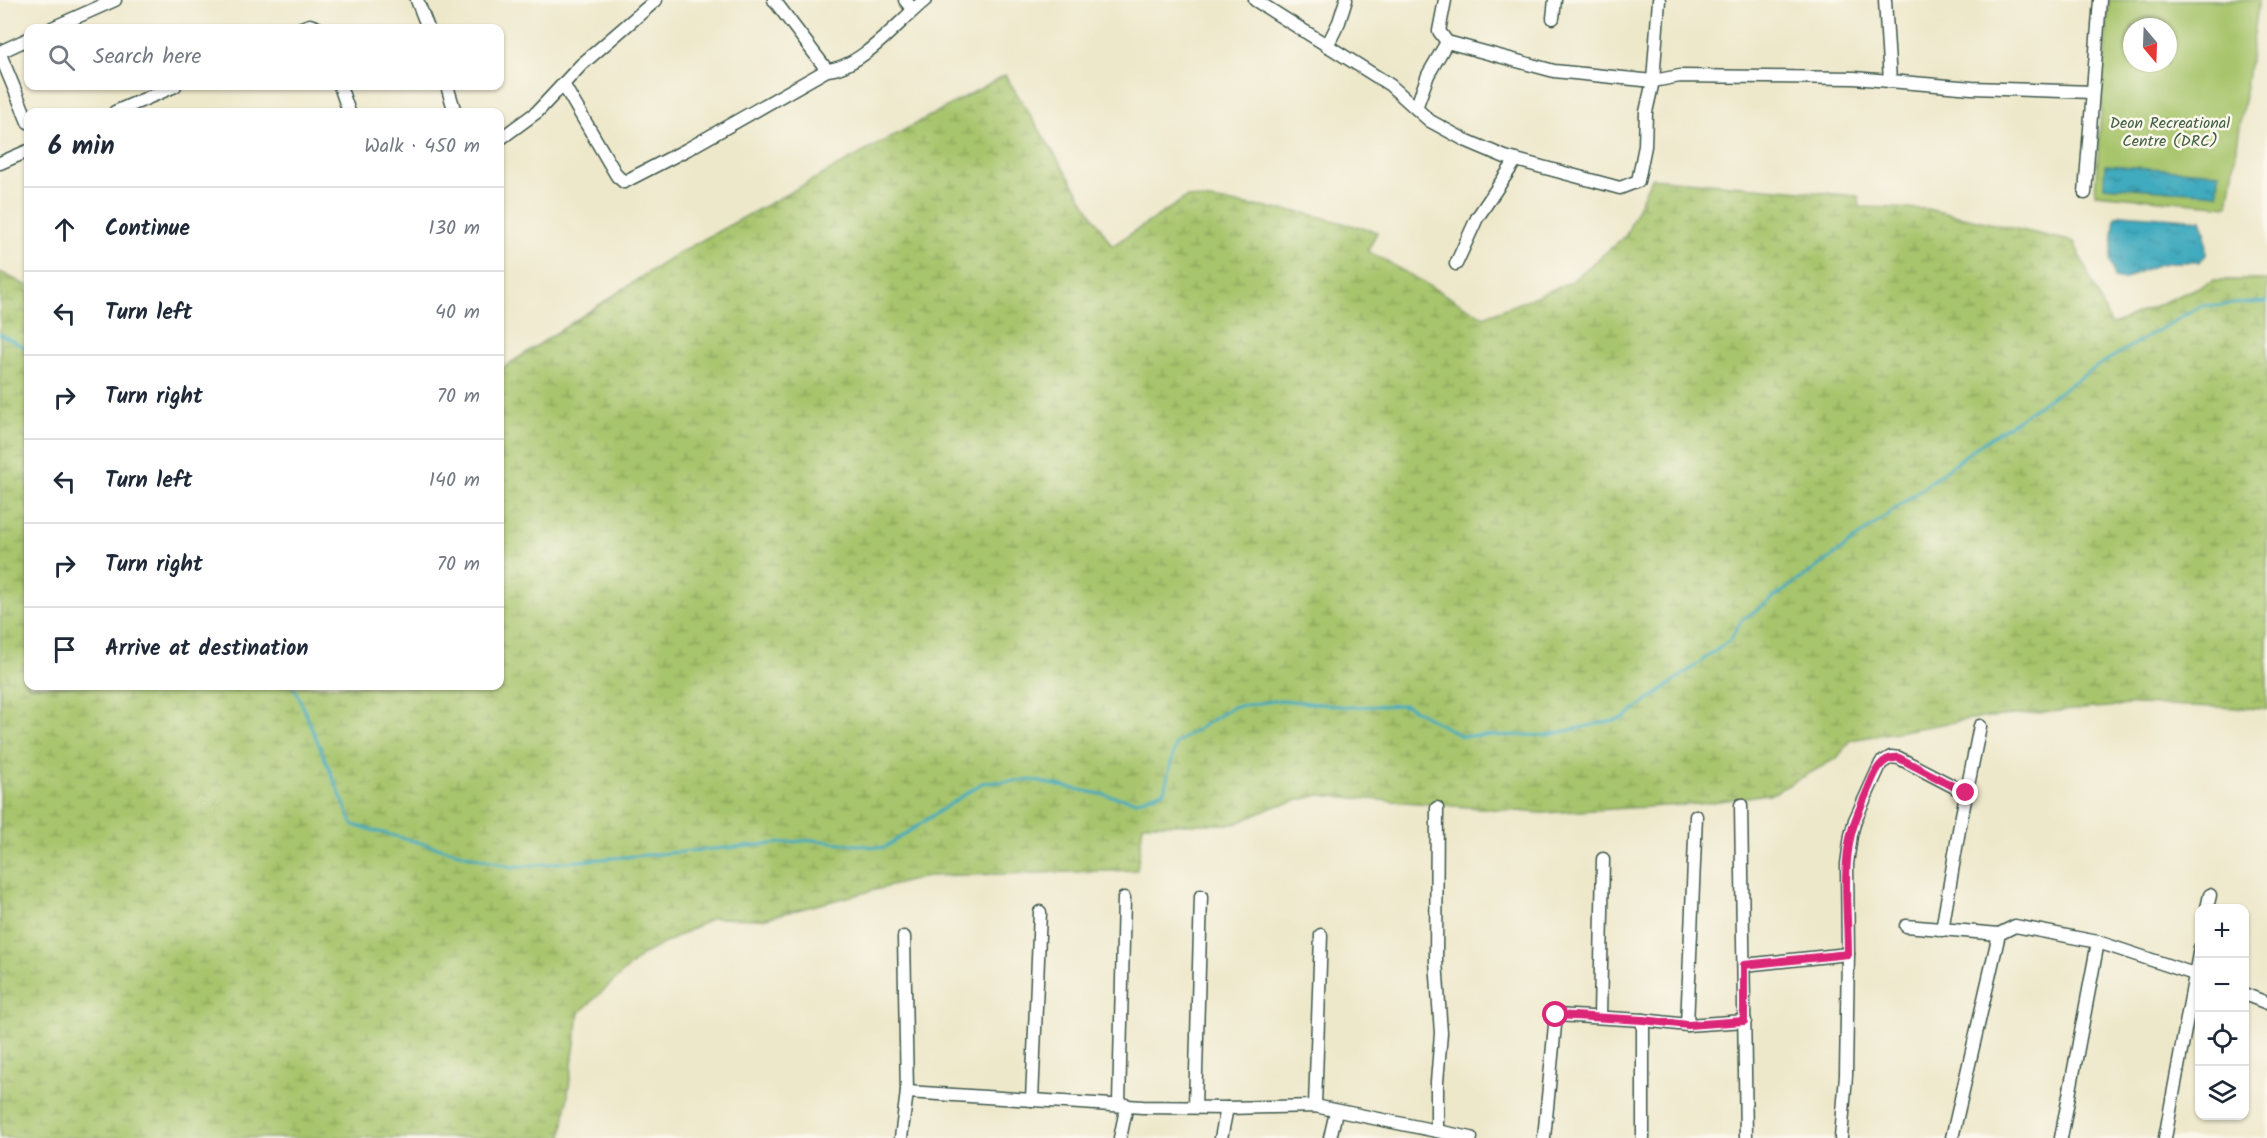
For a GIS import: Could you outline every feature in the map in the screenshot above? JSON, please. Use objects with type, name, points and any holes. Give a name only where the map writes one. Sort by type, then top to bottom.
[{"type":"street","points":[[61,24],[115,0]]},
{"type":"street","points":[[417,0],[426,24]]},
{"type":"street","points":[[504,136],[537,112],[620,29],[656,0]]},
{"type":"street","points":[[774,0],[827,70]]},
{"type":"street","points":[[563,84],[617,176],[624,182],[686,150],[827,70],[840,70],[892,32],[909,5],[925,0]]},
{"type":"street","points":[[1255,0],[1390,85],[1430,121],[1465,140],[1516,160],[1620,188],[1638,181],[1645,146],[1646,112],[1653,81],[1659,0]]},
{"type":"street","points":[[1327,46],[1339,22],[1346,0]]},
{"type":"street","points":[[1445,0],[1438,31],[1447,42],[1554,71],[1653,81],[1680,76],[1854,78],[1972,88],[2092,92]]},
{"type":"street","points":[[1553,18],[1556,0]]},
{"type":"street","points":[[1885,0],[1890,81]]},
{"type":"street","points":[[2085,193],[2100,0]]},
{"type":"street","points":[[24,41],[0,53],[24,112]]},
{"type":"street","points":[[1416,108],[1428,75],[1447,42]]},
{"type":"street","points":[[124,108],[166,90]]},
{"type":"street","points":[[341,90],[348,108]]},
{"type":"street","points":[[448,90],[454,108]]},
{"type":"street","points":[[0,163],[24,153]]},
{"type":"street","points":[[1456,264],[1477,218],[1516,160]]},
{"type":"street","points":[[1942,930],[1980,726]]},
{"type":"street","points":[[1841,1138],[1846,1075],[1847,864],[1855,820],[1881,763],[1891,757],[1899,758],[1966,793]]},
{"type":"street","points":[[1741,806],[1746,1138]]},
{"type":"street","points":[[1437,808],[1436,961],[1441,1033],[1437,1082],[1437,1131]]},
{"type":"street","points":[[1688,1025],[1696,816]]},
{"type":"street","points":[[1600,1017],[1602,859]]},
{"type":"street","points":[[2208,904],[2210,895]]},
{"type":"street","points":[[1195,1107],[1201,896]]},
{"type":"street","points":[[1120,1138],[1123,1105],[1124,898]]},
{"type":"street","points":[[1032,1100],[1040,912]]},
{"type":"street","points":[[1906,926],[1999,934],[2015,926],[2098,942],[2195,974]]},
{"type":"street","points":[[1952,1138],[1999,934]]},
{"type":"street","points":[[1315,1106],[1321,935]]},
{"type":"street","points":[[901,1138],[907,1092],[904,937]]},
{"type":"street","points":[[2061,1138],[2098,942]]},
{"type":"street","points":[[1744,965],[1848,954]]},
{"type":"street","points":[[2165,1138],[2195,985]]},
{"type":"street","points":[[2249,996],[2267,1003]]},
{"type":"street","points":[[1544,1138],[1556,1015],[1688,1025],[1744,1021]]},
{"type":"street","points":[[1643,1020],[1643,1138]]},
{"type":"street","points":[[907,1092],[1123,1105],[1227,1108],[1315,1106],[1471,1138]]},
{"type":"street","points":[[1221,1138],[1227,1108]]},
{"type":"street","points":[[1330,1138],[1336,1112]]},
{"type":"green space","name":"Deon Recreational Centre (DRC)","points":[[2109,0],[2259,0],[2228,206],[2095,194]]},
{"type":"green space","points":[[1005,75],[1112,246],[1187,197],[1305,213],[1377,232],[1368,251],[1484,317],[1571,282],[1626,235],[1651,178],[1858,196],[1860,207],[1927,209],[2074,242],[2111,325],[2215,280],[2267,280],[2267,709],[2140,704],[1970,719],[1851,740],[1837,758],[1774,793],[1699,804],[1542,813],[1319,795],[1273,807],[1235,824],[1143,824],[1137,870],[929,876],[762,919],[712,918],[642,955],[579,1013],[562,1138],[0,1138],[0,272],[24,284],[24,690],[504,690],[504,367],[675,255]]},
{"type":"water","points":[[2105,165],[2219,173],[2218,194],[2104,186]]},
{"type":"water","points":[[2122,214],[2201,220],[2205,231],[2206,255],[2199,262],[2160,264],[2124,280],[2114,278],[2110,261],[2115,217]]},
{"type":"waterway","points":[[296,690],[353,825],[512,867],[814,840],[884,848],[982,783],[1030,780],[1136,801],[1164,791],[1176,743],[1232,707],[1281,700],[1350,707],[1406,705],[1461,736],[1548,735],[1624,718],[1730,640],[1742,620],[1836,554],[1975,448],[2099,365],[2200,306],[2267,302]]},
{"type":"waterway","points":[[0,334],[24,347]]},
{"type":"route","points":[[1556,1015],[1688,1025],[1744,1021],[1744,965],[1848,954],[1847,864],[1851,835],[1855,820],[1881,763],[1891,757],[1899,758],[1966,793]]}]
